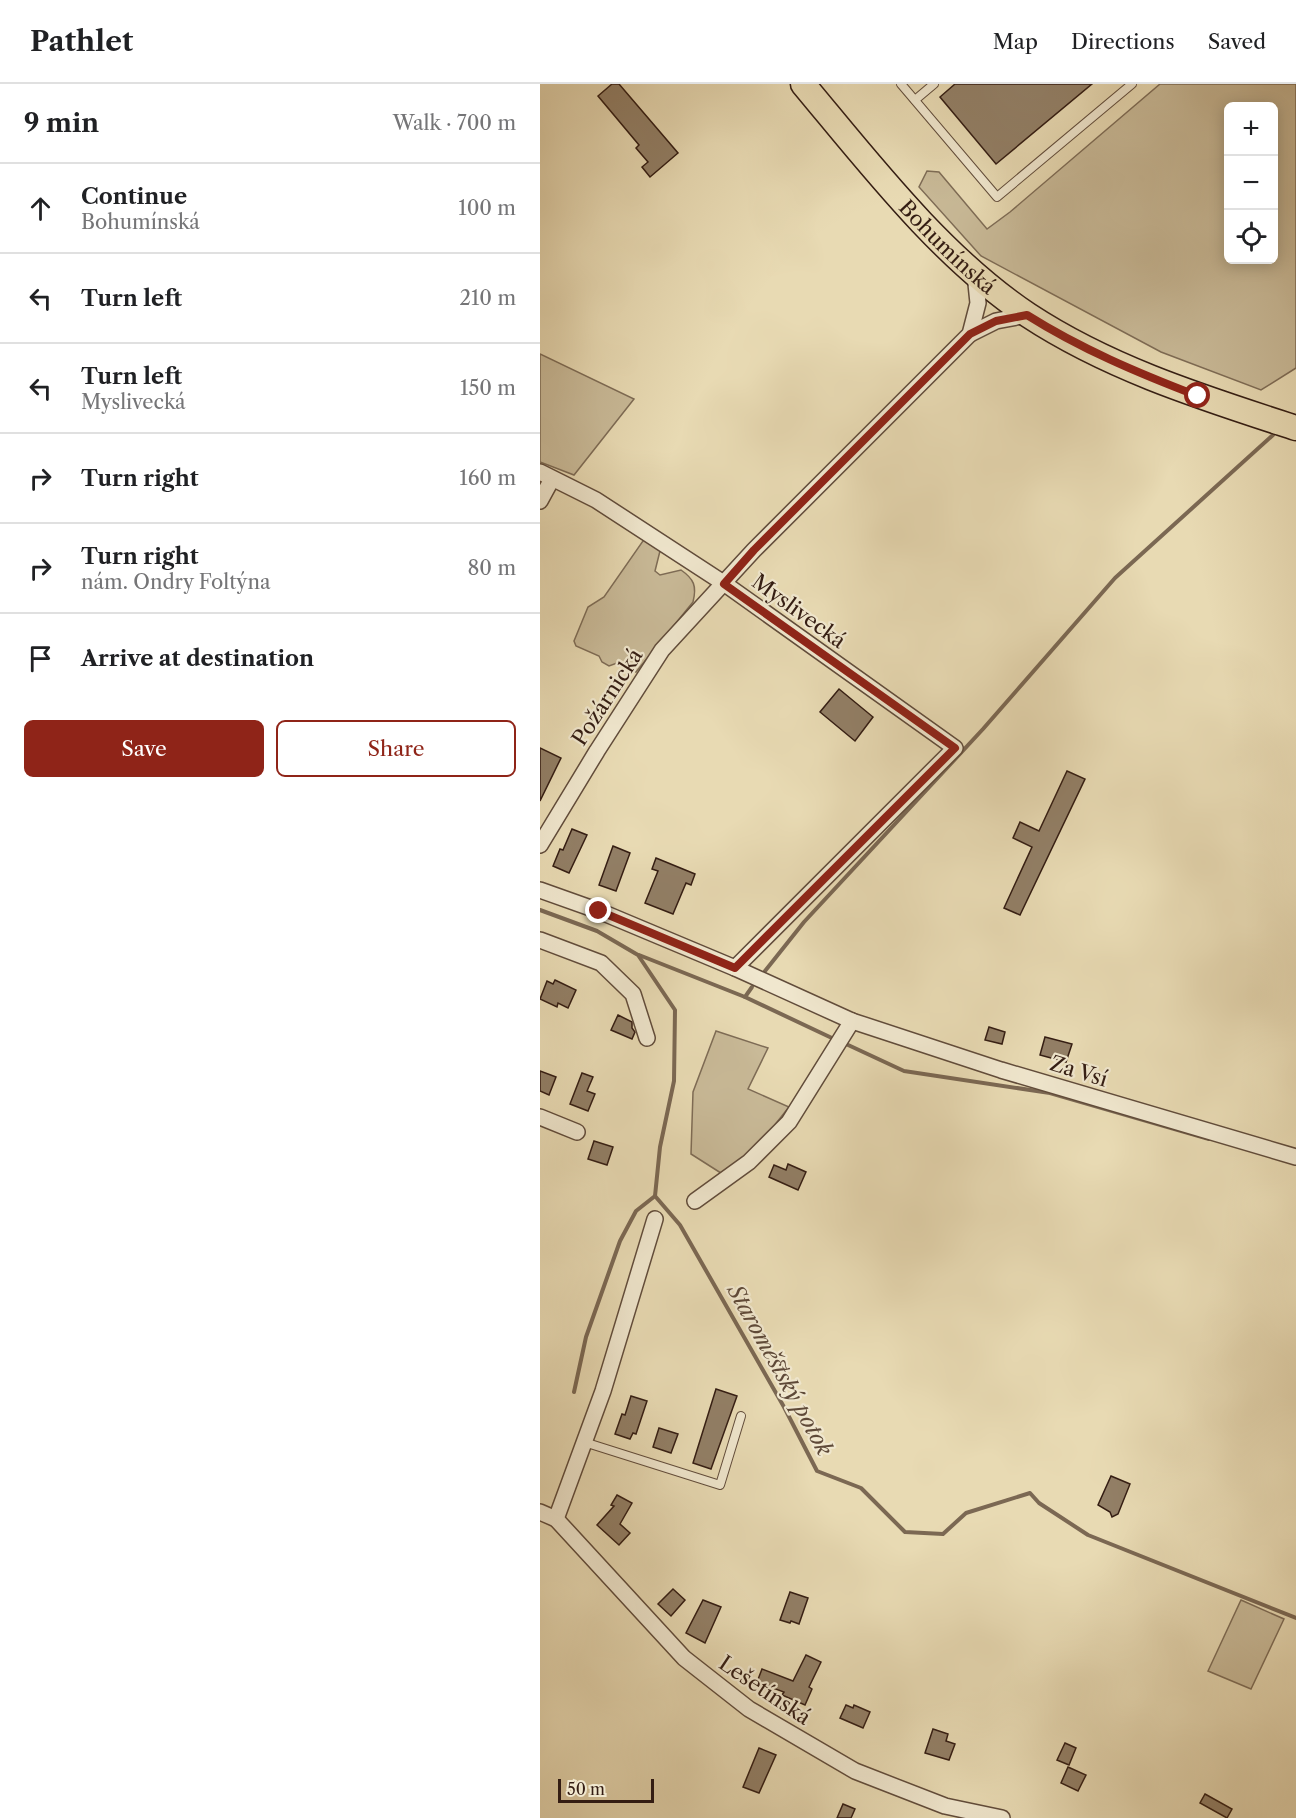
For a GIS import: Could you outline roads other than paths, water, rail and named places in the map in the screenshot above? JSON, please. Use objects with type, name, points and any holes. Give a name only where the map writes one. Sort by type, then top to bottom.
[{"type":"main road","name":"Bohumínská","points":[[803,84],[898,195],[975,274],[1027,315],[1072,341],[1147,376],[1296,428]]},
{"type":"street","points":[[970,334],[978,303],[975,274]]},
{"type":"street","points":[[970,334],[996,321],[1027,315]]},
{"type":"street","name":"Požárnická","points":[[540,845],[662,650],[754,550],[970,334]]},
{"type":"street","name":"Myslivecká","points":[[540,501],[546,475],[596,500],[724,584],[955,748],[735,968]]},
{"type":"street","name":"Za Vsí","points":[[540,890],[599,911],[735,968],[852,1021],[1001,1070],[1296,1157]]},
{"type":"street","points":[[540,940],[601,963],[633,994],[646,1038]]},
{"type":"street","points":[[695,1202],[749,1162],[789,1122],[852,1021]]},
{"type":"street","points":[[540,1117],[577,1132]]},
{"type":"street","points":[[556,1519],[603,1391],[655,1219]]},
{"type":"street","name":"Lešetínská","points":[[540,1512],[556,1519],[684,1658],[749,1709],[855,1771],[945,1806],[1002,1818]]},
{"type":"lane","points":[[902,84],[997,197],[1132,84]]},
{"type":"lane","points":[[915,100],[934,84]]},
{"type":"lane","points":[[584,1442],[720,1485],[741,1416]]},
{"type":"waterway","points":[[765,971],[804,922],[983,729],[1115,578],[1273,435]]},
{"type":"waterway","name":"Staroměstský potok","points":[[540,910],[597,931],[638,955],[675,1010],[674,1081],[660,1147],[655,1196],[680,1225],[784,1407],[817,1471],[861,1488],[905,1532],[943,1534],[966,1513],[1030,1493],[1039,1503],[1088,1535],[1296,1618]]},
{"type":"waterway","points":[[639,955],[745,997],[752,987]]},
{"type":"waterway","points":[[745,997],[834,1039]]},
{"type":"waterway","points":[[846,1044],[904,1071],[1050,1093],[1209,1139]]},
{"type":"waterway","points":[[574,1392],[586,1337],[620,1241],[636,1211],[655,1196]]}]
